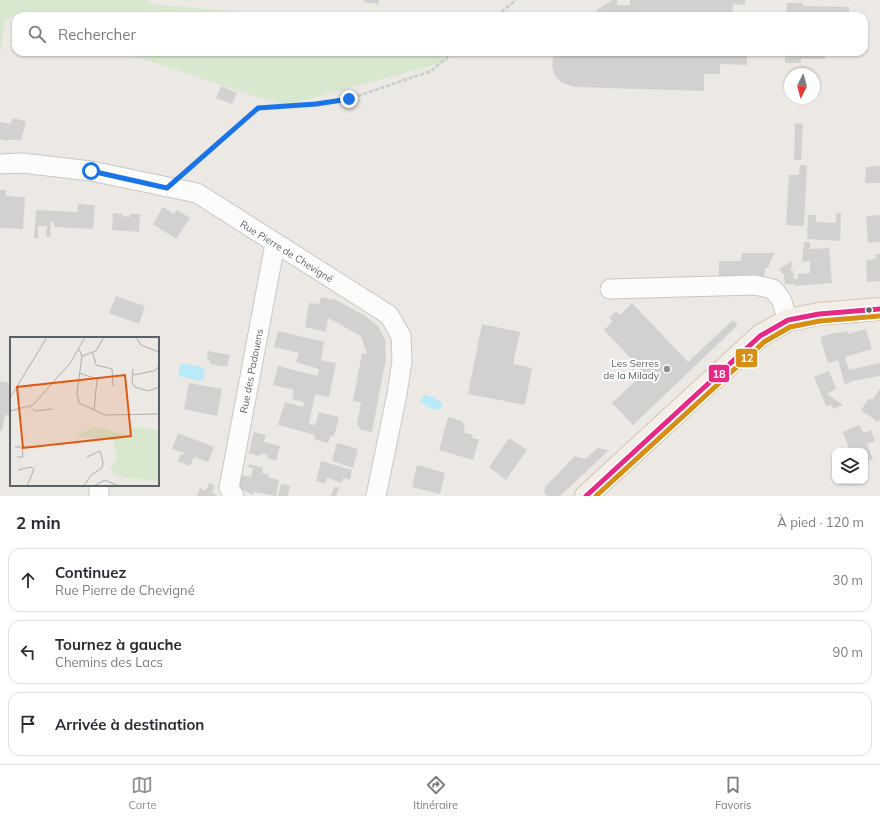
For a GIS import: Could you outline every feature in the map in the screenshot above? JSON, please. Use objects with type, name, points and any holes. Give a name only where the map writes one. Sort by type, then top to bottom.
[{"type":"main road","points":[[586,496],[760,336],[788,320],[819,314],[880,309]]},
{"type":"street","name":"Rue Pierre de Chevigné","points":[[0,164],[22,163],[91,171],[167,188],[197,193],[275,244],[389,315],[401,336],[402,361],[397,394],[376,496]]},
{"type":"street","name":"Rue des Padouens","points":[[234,496],[229,488],[275,244]]},
{"type":"street","points":[[610,289],[755,285],[774,289],[782,299],[788,320]]},
{"type":"path","points":[[502,12],[516,0]]},
{"type":"path","points":[[167,188],[258,108],[316,104],[349,99],[431,71],[449,56]]},
{"type":"green space","points":[[0,0],[149,0],[149,4],[242,12],[12,12],[12,17],[5,20],[0,56]]},
{"type":"green space","points":[[134,56],[440,56],[448,61],[284,106]]},
{"type":"water","points":[[181,363],[205,368],[203,381],[178,376]]},
{"type":"water","points":[[424,395],[434,397],[443,404],[440,410],[429,408],[420,401]]},
{"type":"building","points":[[364,0],[379,0],[379,4],[364,2]]},
{"type":"building","points":[[612,0],[617,0],[617,5],[630,5],[630,0],[745,0],[745,5],[733,4],[732,12],[595,12]]},
{"type":"building","points":[[787,3],[803,3],[803,6],[849,7],[849,12],[786,12]]},
{"type":"building","points":[[553,56],[747,56],[747,65],[720,64],[720,74],[704,74],[704,91],[575,87],[562,83],[554,75],[552,66]]},
{"type":"building","points":[[785,56],[825,56],[825,59],[801,59],[801,63],[785,63]]},
{"type":"building","points":[[221,86],[237,93],[232,104],[216,98]]},
{"type":"building","points":[[12,118],[26,121],[21,141],[9,139],[8,141],[0,139],[0,122],[11,124]]},
{"type":"building","points":[[795,123],[803,124],[801,160],[794,160]]},
{"type":"building","points":[[800,165],[807,165],[804,226],[786,225],[789,175],[799,175]]},
{"type":"building","points":[[880,166],[880,183],[865,183],[866,167]]},
{"type":"building","points":[[0,190],[6,190],[6,196],[25,197],[23,229],[0,228]]},
{"type":"building","points":[[78,204],[95,205],[93,229],[54,227],[54,222],[51,222],[50,237],[46,237],[47,226],[38,226],[39,238],[34,239],[36,210],[78,212]]},
{"type":"building","points":[[163,207],[174,214],[177,210],[190,218],[176,239],[153,224]]},
{"type":"building","points":[[113,213],[123,214],[122,216],[130,217],[130,214],[140,214],[139,232],[112,230]]},
{"type":"building","points":[[836,213],[841,213],[840,241],[807,239],[808,215],[816,215],[816,222],[836,223]]},
{"type":"building","points":[[880,215],[880,242],[868,243],[866,216]]},
{"type":"building","points":[[804,242],[810,242],[810,249],[829,248],[832,283],[795,286],[795,284],[785,284],[784,275],[779,269],[792,261],[791,271],[793,270],[794,279],[798,279],[798,274],[810,273],[810,261],[802,262]]},
{"type":"building","points":[[742,253],[774,253],[768,268],[765,268],[764,280],[719,281],[719,261],[741,261]]},
{"type":"building","points":[[876,254],[880,254],[880,281],[867,282],[866,260],[876,259]]},
{"type":"building","points":[[116,296],[145,306],[139,324],[109,313]]},
{"type":"building","points":[[321,297],[332,300],[332,298],[364,315],[378,326],[385,339],[386,358],[372,432],[361,430],[357,424],[361,402],[353,401],[362,353],[367,354],[361,336],[328,318],[326,332],[305,327],[309,303],[319,304]]},
{"type":"building","points":[[632,303],[688,362],[733,320],[738,325],[633,425],[612,403],[644,373],[604,330],[613,321],[609,318],[616,311],[620,315]]},
{"type":"building","points":[[482,324],[520,332],[513,364],[532,368],[525,405],[468,394]]},
{"type":"building","points":[[866,329],[872,349],[845,357],[849,370],[880,363],[880,376],[852,381],[845,385],[838,360],[828,363],[820,337],[847,331],[848,334]]},
{"type":"building","points":[[278,331],[324,342],[321,360],[336,363],[329,397],[315,394],[309,424],[315,425],[319,412],[339,417],[334,437],[331,436],[328,443],[314,439],[315,435],[278,425],[285,402],[303,407],[304,402],[292,399],[294,390],[273,385],[278,366],[318,376],[319,369],[296,362],[299,353],[274,347]]},
{"type":"building","points":[[208,351],[230,355],[227,367],[210,364],[210,361],[207,360]]},
{"type":"building","points":[[829,371],[836,389],[827,394],[843,405],[833,409],[831,405],[826,406],[814,377]]},
{"type":"building","points":[[0,381],[10,383],[10,416],[5,415],[2,431],[0,431]]},
{"type":"building","points":[[189,383],[222,389],[217,416],[184,409]]},
{"type":"building","points":[[880,389],[880,419],[878,422],[861,410],[869,398],[872,400]]},
{"type":"building","points":[[448,417],[462,421],[465,426],[463,432],[473,435],[472,438],[479,440],[473,460],[439,450]]},
{"type":"building","points":[[859,425],[863,433],[871,430],[875,441],[867,444],[873,459],[868,461],[868,448],[849,448],[843,432]]},
{"type":"building","points":[[254,432],[266,435],[264,442],[280,446],[276,461],[267,458],[267,455],[261,453],[260,456],[249,453]]},
{"type":"building","points":[[178,433],[214,447],[208,462],[194,457],[190,466],[178,461],[181,454],[183,455],[184,453],[172,449]]},
{"type":"building","points":[[509,438],[527,450],[506,480],[489,467]]},
{"type":"building","points":[[337,443],[358,449],[353,468],[332,461]]},
{"type":"building","points":[[598,448],[609,450],[560,496],[547,496],[544,492],[546,486],[575,456],[585,459]]},
{"type":"building","points":[[321,461],[352,470],[350,480],[343,478],[342,483],[327,478],[325,484],[316,481]]},
{"type":"building","points":[[249,464],[263,468],[262,473],[269,474],[268,477],[279,480],[276,496],[254,492],[253,495],[236,487],[238,474],[251,477],[253,468],[248,467]]},
{"type":"building","points":[[417,465],[445,473],[440,494],[412,487]]},
{"type":"building","points":[[209,483],[215,486],[212,493],[218,496],[197,496],[200,488],[206,491]]},
{"type":"building","points":[[281,484],[290,486],[288,496],[278,496]]},
{"type":"building","points":[[334,487],[339,488],[336,496],[331,496]]},
{"type":"transit line","name":"18","points":[[586,496],[760,336],[788,320],[819,314],[880,309]]},
{"type":"transit line","name":"12","points":[[596,496],[764,342],[790,327],[820,321],[880,316]]},
{"type":"place","name":"Les Serres de la Milady","points":[[667,369]]},
{"type":"route","points":[[91,171],[167,188],[258,108],[316,104],[349,99]]}]
